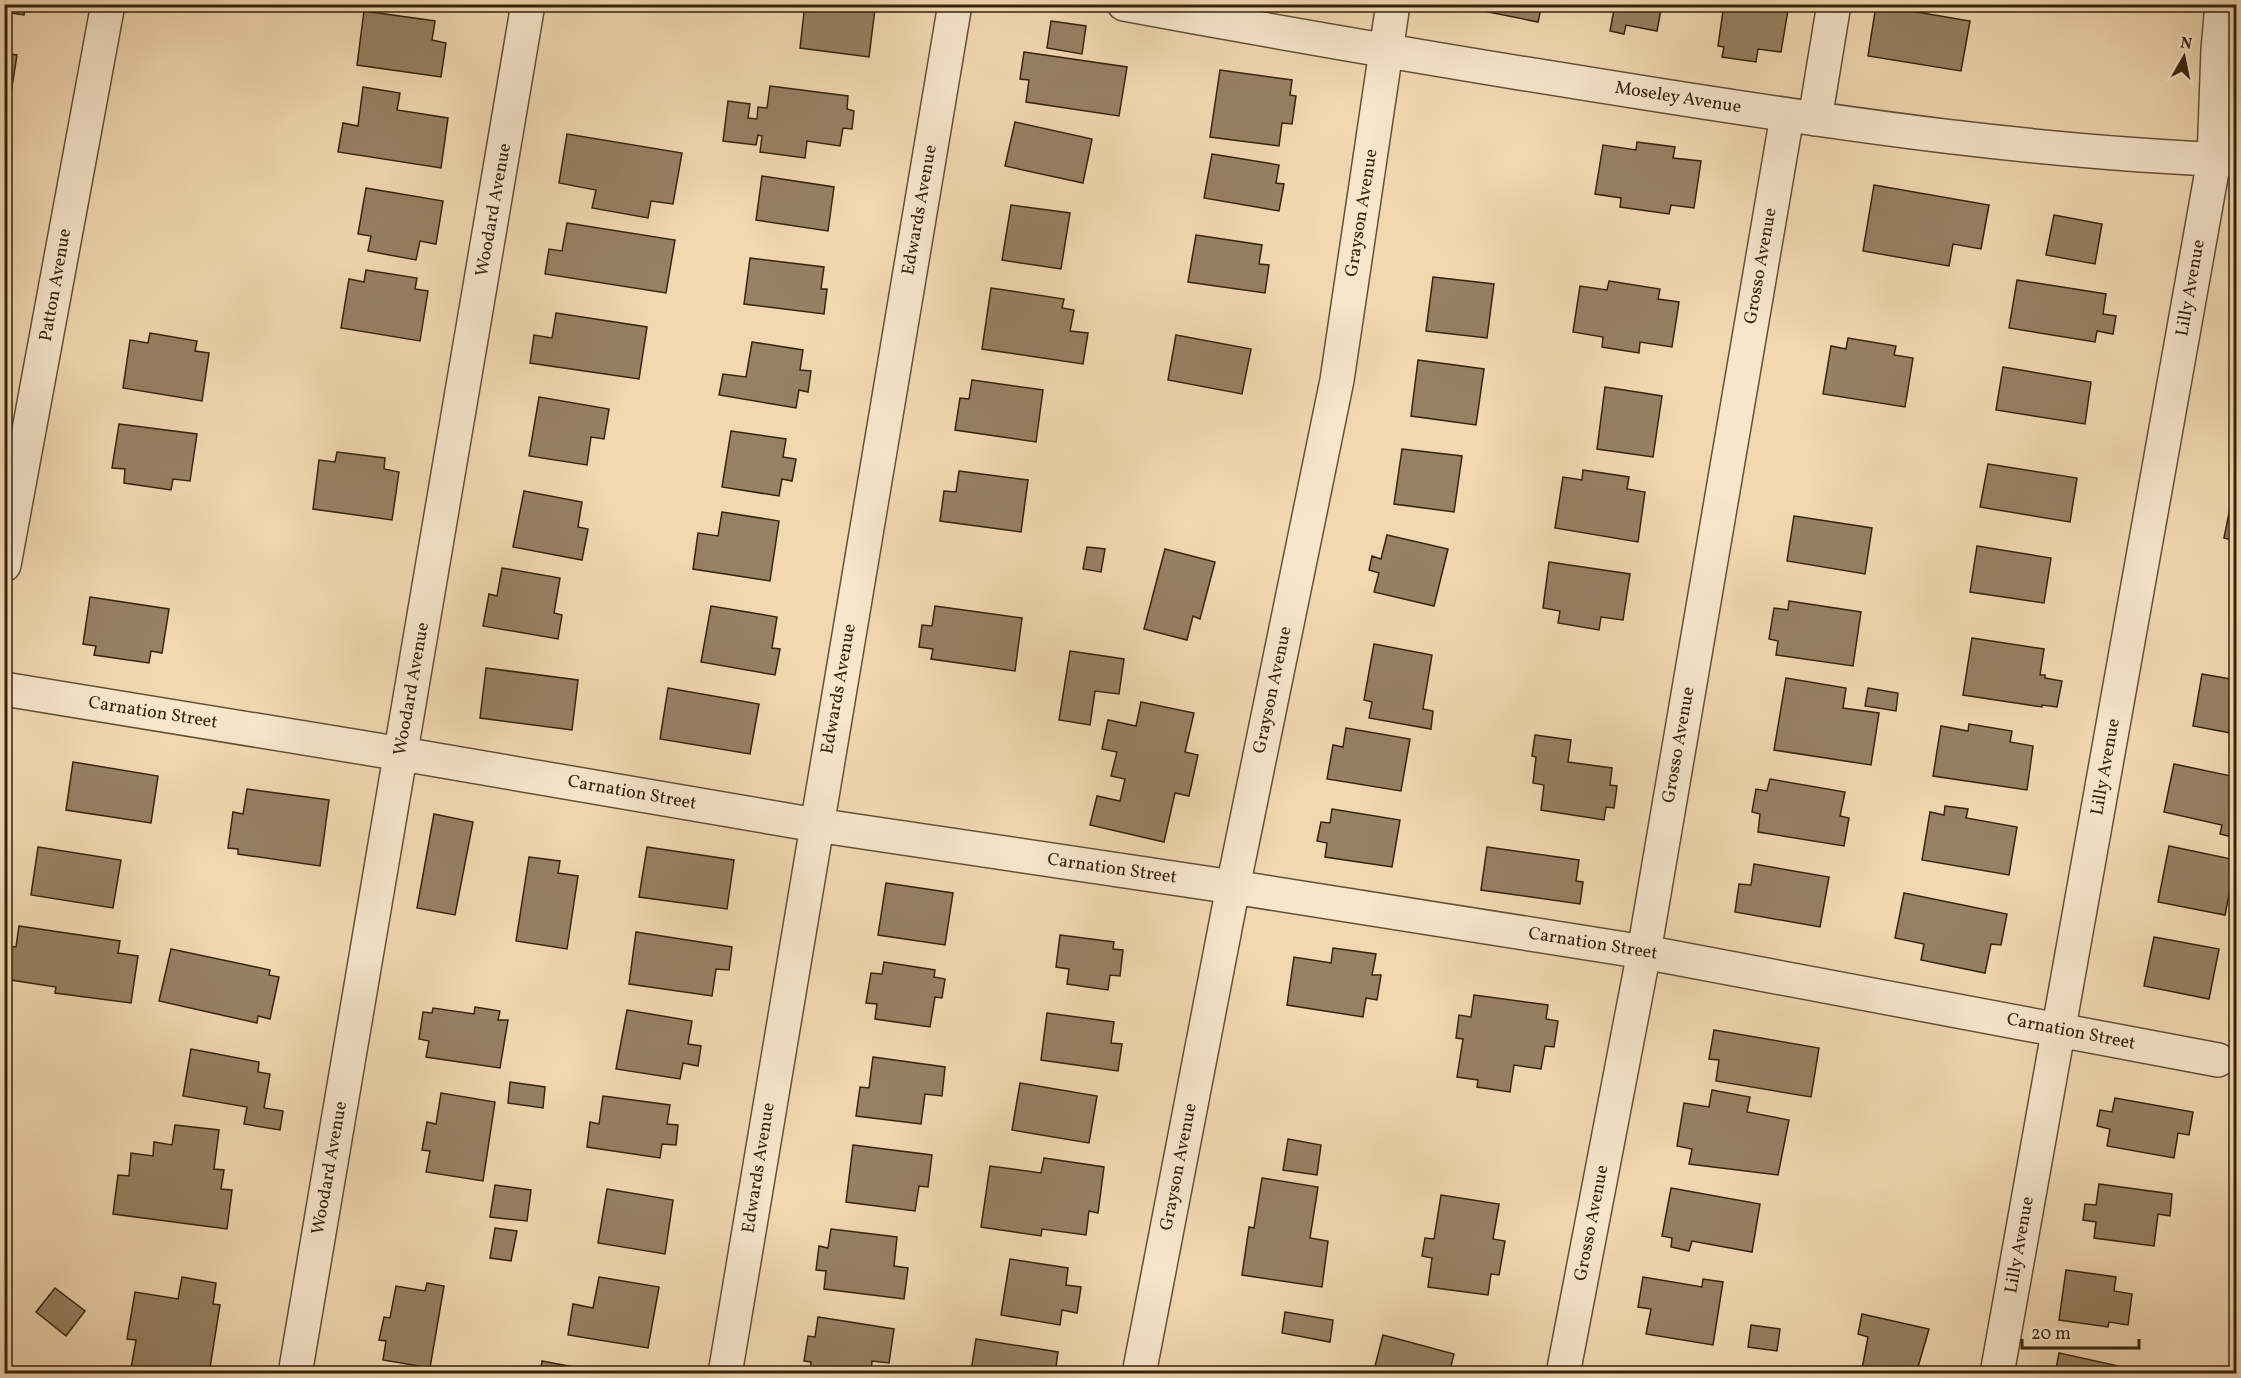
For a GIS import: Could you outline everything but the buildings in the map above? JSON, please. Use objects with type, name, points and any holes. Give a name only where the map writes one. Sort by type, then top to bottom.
[{"type":"street","name":"Patton Avenue","points":[[4,565],[108,4]]},
{"type":"street","name":"Woodard Avenue","points":[[295,1374],[528,4]]},
{"type":"street","name":"Edwards Avenue","points":[[725,1374],[955,4]]},
{"type":"street","name":"Moseley Avenue","points":[[1124,4],[1387,52],[1960,140],[2138,156],[2225,160]]},
{"type":"street","name":"Grayson Avenue","points":[[1139,1374],[1233,886],[1337,380],[1394,4]]},
{"type":"street","name":"Grosso Avenue","points":[[1563,1374],[1801,117],[1834,4]]},
{"type":"street","name":"Lilly Avenue","points":[[1997,1374],[2059,1029],[2225,160],[2218,50],[2222,4]]},
{"type":"street","name":"Carnation Street","points":[[4,689],[816,825],[1233,886],[1644,952],[2218,1060]]}]
